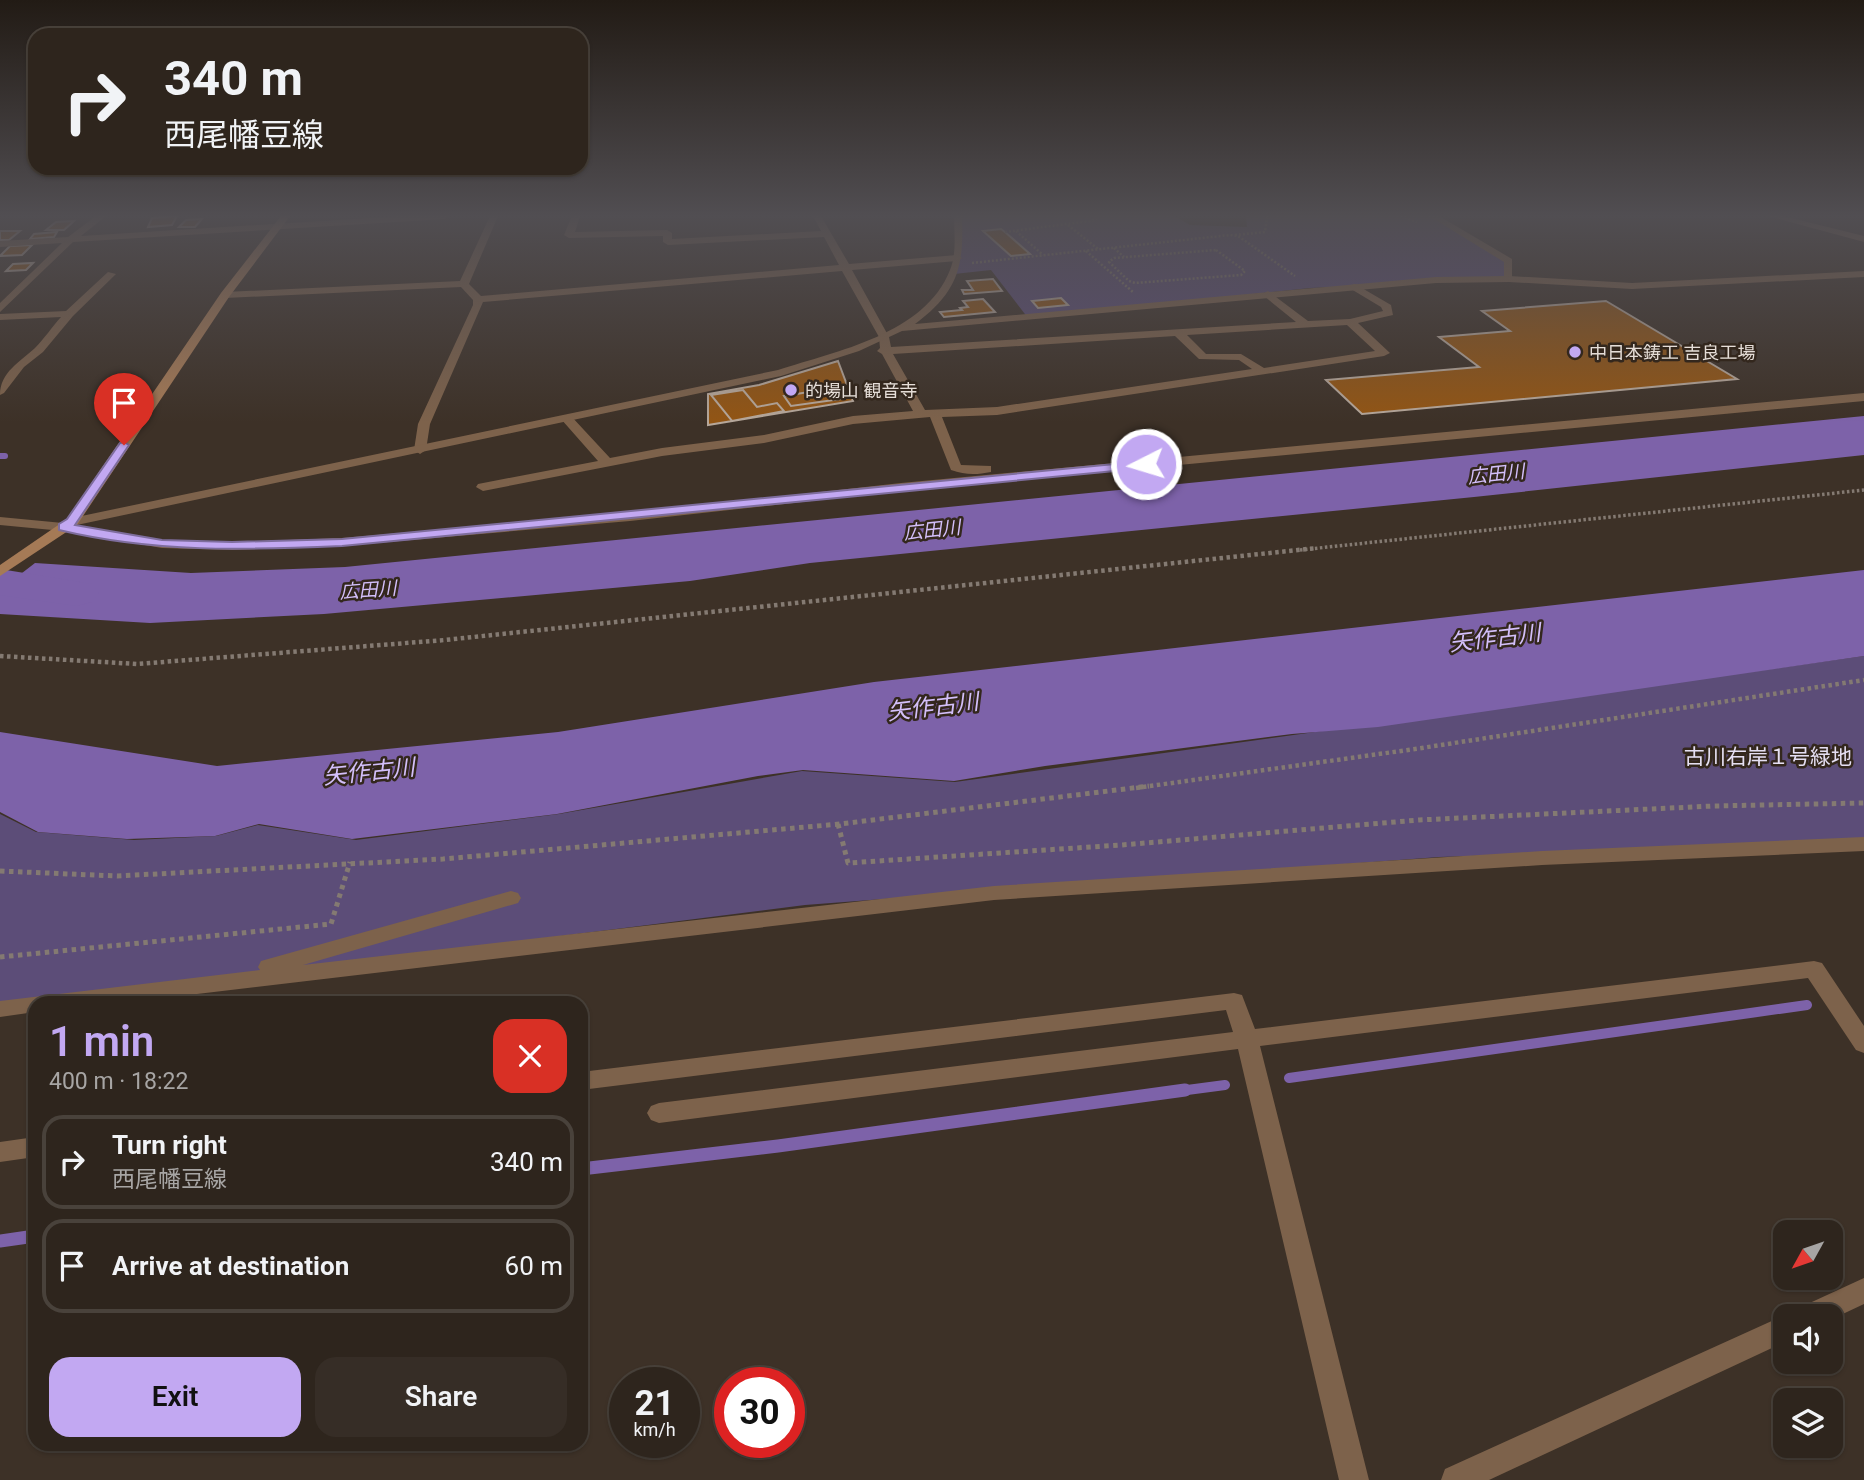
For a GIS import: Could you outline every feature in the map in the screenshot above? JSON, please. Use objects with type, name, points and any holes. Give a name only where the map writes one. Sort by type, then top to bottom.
[{"type":"main road","points":[[0,572],[67,524],[233,285]]},
{"type":"street","points":[[0,309],[24,285]]},
{"type":"street","points":[[0,391],[20,365],[39,350],[69,314],[99,285]]},
{"type":"street","points":[[225,295],[441,285]]},
{"type":"street","points":[[420,450],[424,424],[478,305],[478,299],[465,285]]},
{"type":"street","points":[[478,299],[638,285]]},
{"type":"street","points":[[855,285],[884,337],[883,351],[909,390],[920,414]]},
{"type":"street","points":[[67,524],[781,373],[884,337],[936,303],[947,285]]},
{"type":"street","points":[[900,328],[1377,285]]},
{"type":"street","points":[[1616,285],[1650,285]]},
{"type":"street","points":[[883,351],[1350,322],[1389,313],[1386,305],[1355,287]]},
{"type":"street","points":[[1268,294],[1306,325]]},
{"type":"street","points":[[0,317],[69,314]]},
{"type":"street","points":[[483,487],[606,462],[764,439],[853,420],[997,411],[1384,353],[1350,322]]},
{"type":"street","points":[[1179,334],[1203,357],[1241,357],[1262,371]]},
{"type":"street","points":[[0,366],[20,365]]},
{"type":"street","points":[[0,521],[67,524],[162,544],[232,546],[342,542],[630,517],[1090,470],[1864,397]]},
{"type":"street","points":[[935,414],[956,467],[967,471],[1046,465],[1090,470]]},
{"type":"street","points":[[566,419],[606,462]]},
{"type":"street","points":[[101,996],[994,893],[1542,858],[1864,844]]},
{"type":"street","points":[[218,981],[511,898]]},
{"type":"street","points":[[659,1113],[1814,970],[1864,1044]]},
{"type":"street","points":[[588,1079],[1234,1001],[1247,1040],[1354,1480]]},
{"type":"street","points":[[0,1009],[28,1005]]},
{"type":"street","points":[[0,1152],[28,1148]]},
{"type":"street","points":[[1838,1304],[1864,1292]]},
{"type":"street","points":[[1456,1480],[1773,1334]]},
{"type":"path","points":[[1125,285],[1141,299]]},
{"type":"path","points":[[0,656],[137,664],[445,640],[1864,490]]},
{"type":"path","points":[[0,871],[117,876],[443,859],[838,824],[1035,802],[1415,749],[1864,680]]},
{"type":"path","points":[[838,824],[848,863],[1121,845],[1419,820],[1713,806],[1864,803]]},
{"type":"path","points":[[0,957],[331,924],[349,862]]},
{"type":"green space","points":[[1003,285],[1375,285],[1310,288],[1028,318]]},
{"type":"green space","name":"古川右岸１号緑地","points":[[1864,656],[1864,838],[1631,851],[1439,857],[805,905],[229,978],[57,996],[28,996],[28,999],[0,1002],[0,814],[36,832],[134,840],[216,836],[258,825],[356,840],[559,814],[802,771],[955,782]]},
{"type":"water","points":[[1864,416],[1864,455],[810,563],[690,581],[324,614],[150,623],[0,614],[0,590],[35,563],[191,573],[345,567]]},
{"type":"water","name":"矢作古川","points":[[1864,570],[1864,656],[1378,727],[1292,734],[1045,766],[954,781],[803,770],[557,814],[352,839],[259,824],[215,836],[127,839],[38,832],[0,812],[0,732],[217,766],[558,732],[874,682]]},
{"type":"building","points":[[970,285],[998,285],[1002,291],[964,294],[962,290],[973,290]]},
{"type":"building","points":[[1061,298],[1068,305],[1038,308],[1032,301]]},
{"type":"building","points":[[983,299],[995,312],[944,317],[940,312],[962,310],[960,308],[968,307],[963,301]]},
{"type":"building","name":"中日本鋳工 吉良工場","points":[[1606,301],[1737,379],[1362,414],[1326,380],[1479,367],[1439,337],[1510,331],[1482,311]]},
{"type":"building","name":"的場山 観音寺","points":[[838,361],[853,401],[708,425],[708,394],[759,385]]},
{"type":"building","points":[[833,388],[841,399],[791,406],[784,396]]},
{"type":"building","name":"的場山 観音寺","points":[[743,390],[757,407],[777,403],[784,411],[732,421],[711,395]]},
{"type":"waterway","points":[[0,456],[5,456]]},
{"type":"waterway","name":"広田川","points":[[0,582],[77,593]]},
{"type":"waterway","points":[[1289,1078],[1807,1005]]},
{"type":"waterway","points":[[1172,1092],[1225,1085]]},
{"type":"waterway","points":[[588,1168],[778,1146],[1185,1090]]},
{"type":"waterway","points":[[0,1241],[28,1237]]},
{"type":"place","name":"中日本鋳工 吉良工場","points":[[1575,352]]},
{"type":"place","name":"的場山 観音寺","points":[[791,390]]},
{"type":"route","points":[[124,445],[72,522],[63,527],[162,544],[232,546],[342,542],[630,517],[901,487],[1146,464]]}]
